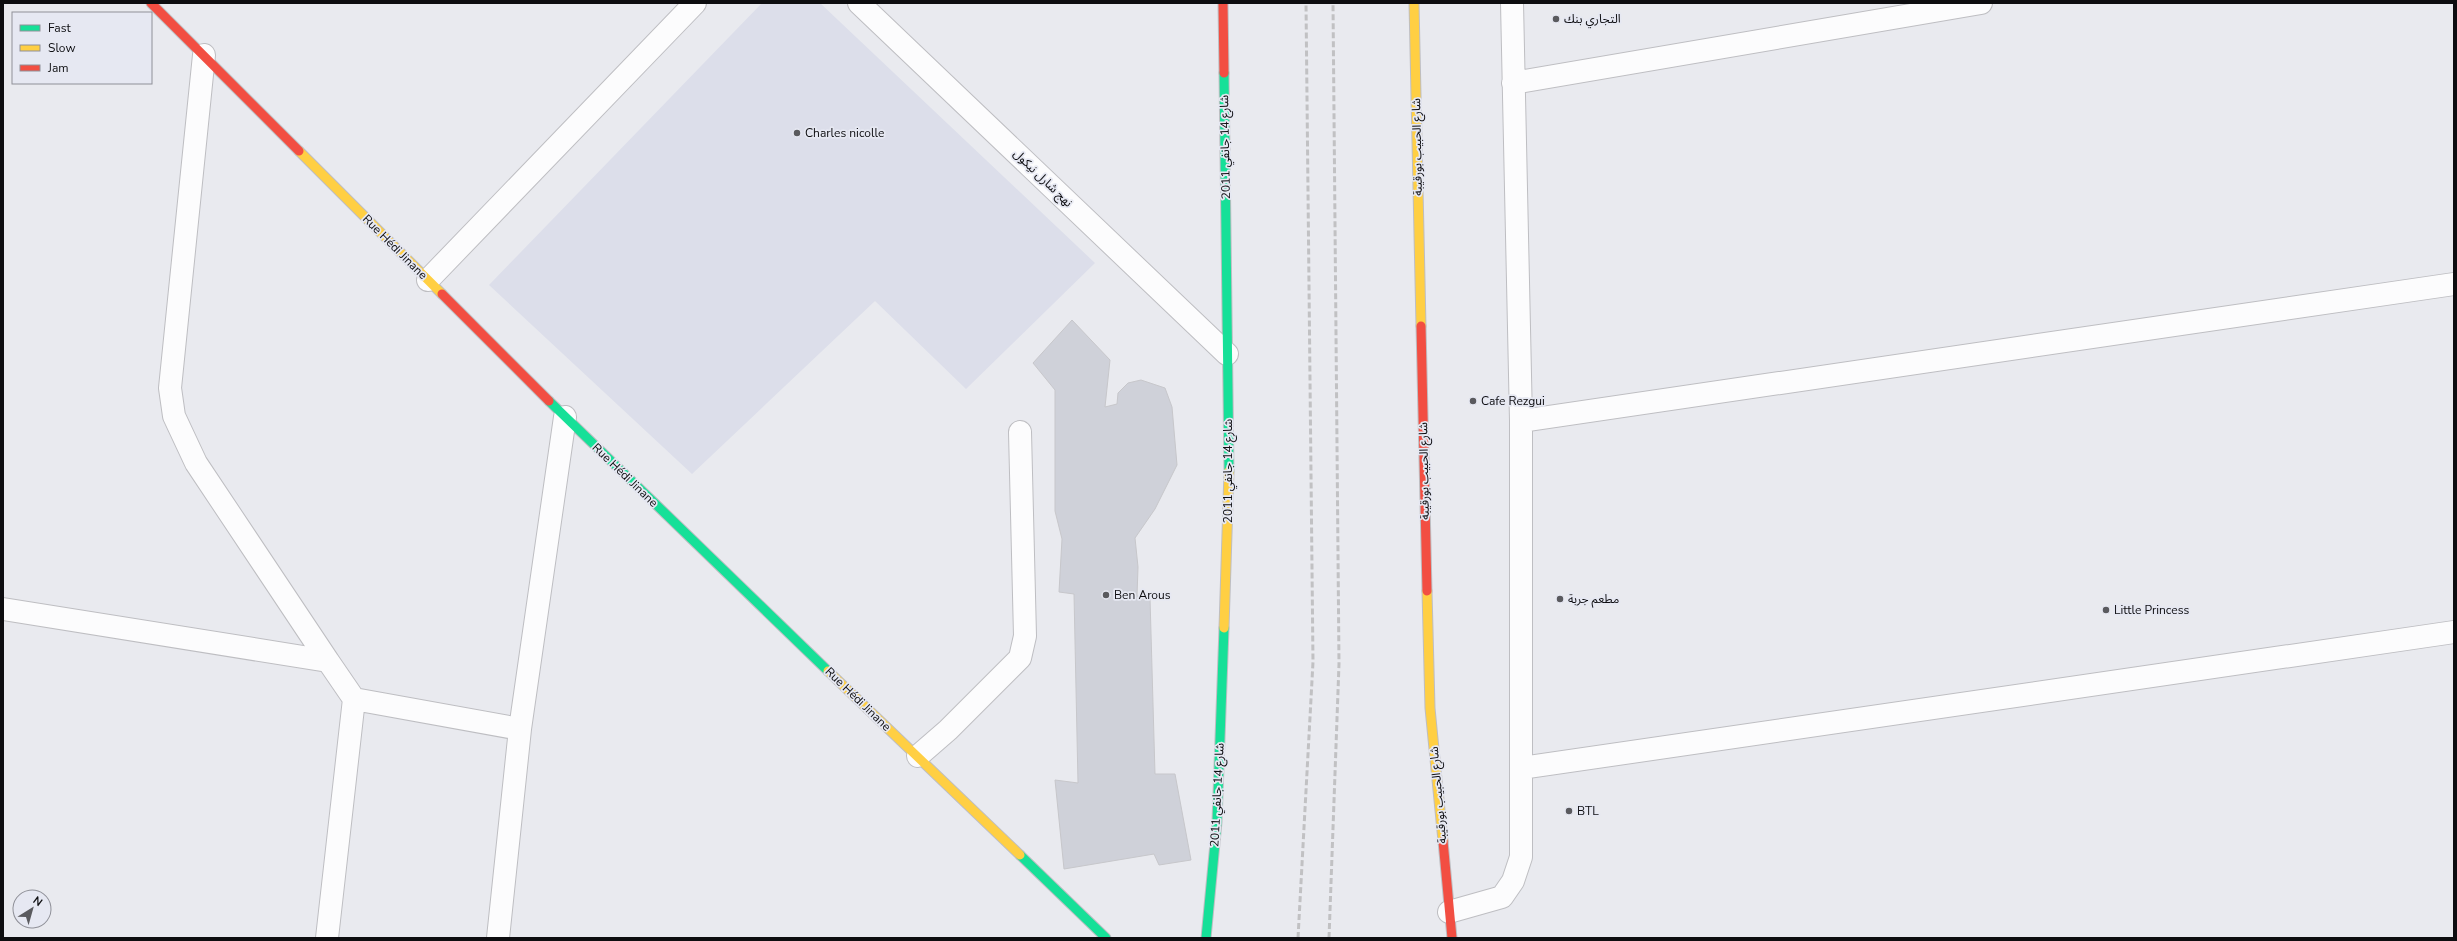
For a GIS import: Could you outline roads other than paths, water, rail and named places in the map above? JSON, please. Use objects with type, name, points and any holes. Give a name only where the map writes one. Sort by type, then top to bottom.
[{"type":"street","name":"Rue Hédi Jinane","points":[[151,3],[565,417],[1106,938]]},
{"type":"street","points":[[428,280],[696,3]]},
{"type":"street","name":"نهج شارل نيكول","points":[[859,3],[1227,354]]},
{"type":"street","name":"شارع 14 جانفي 2011","points":[[1206,938],[1217,822],[1229,495],[1223,3]]},
{"type":"street","name":"شارع الحبيب بورقيبة","points":[[1414,3],[1430,708],[1452,938]]},
{"type":"street","points":[[1449,912],[1502,897],[1513,881],[1521,857],[1522,421],[1512,3]]},
{"type":"street","points":[[1513,83],[1981,3]]},
{"type":"street","points":[[204,55],[170,388],[174,416],[196,463],[354,699],[327,938]]},
{"type":"street","points":[[1522,421],[2454,284]]},
{"type":"street","points":[[498,938],[520,729],[565,417]]},
{"type":"street","points":[[918,756],[948,730],[1020,658],[1025,636],[1020,432]]},
{"type":"street","points":[[3,609],[328,661]]},
{"type":"street","points":[[1522,768],[2454,632]]},
{"type":"street","points":[[354,699],[520,729]]},
{"type":"railway","points":[[1298,938],[1313,662],[1306,3]]},
{"type":"railway","points":[[1329,938],[1339,664],[1333,3]]},
{"type":"place","name":"التجاري بنك","points":[[1556,19]]},
{"type":"place","name":"Charles nicolle","points":[[797,133]]},
{"type":"place","name":"Cafe Rezgui","points":[[1473,401]]},
{"type":"place","name":"Ben Arous","points":[[1106,595]]},
{"type":"place","name":"مطعم جربة","points":[[1560,599]]},
{"type":"place","name":"Little Princess","points":[[2106,610]]},
{"type":"place","name":"BTL","points":[[1569,811]]}]
